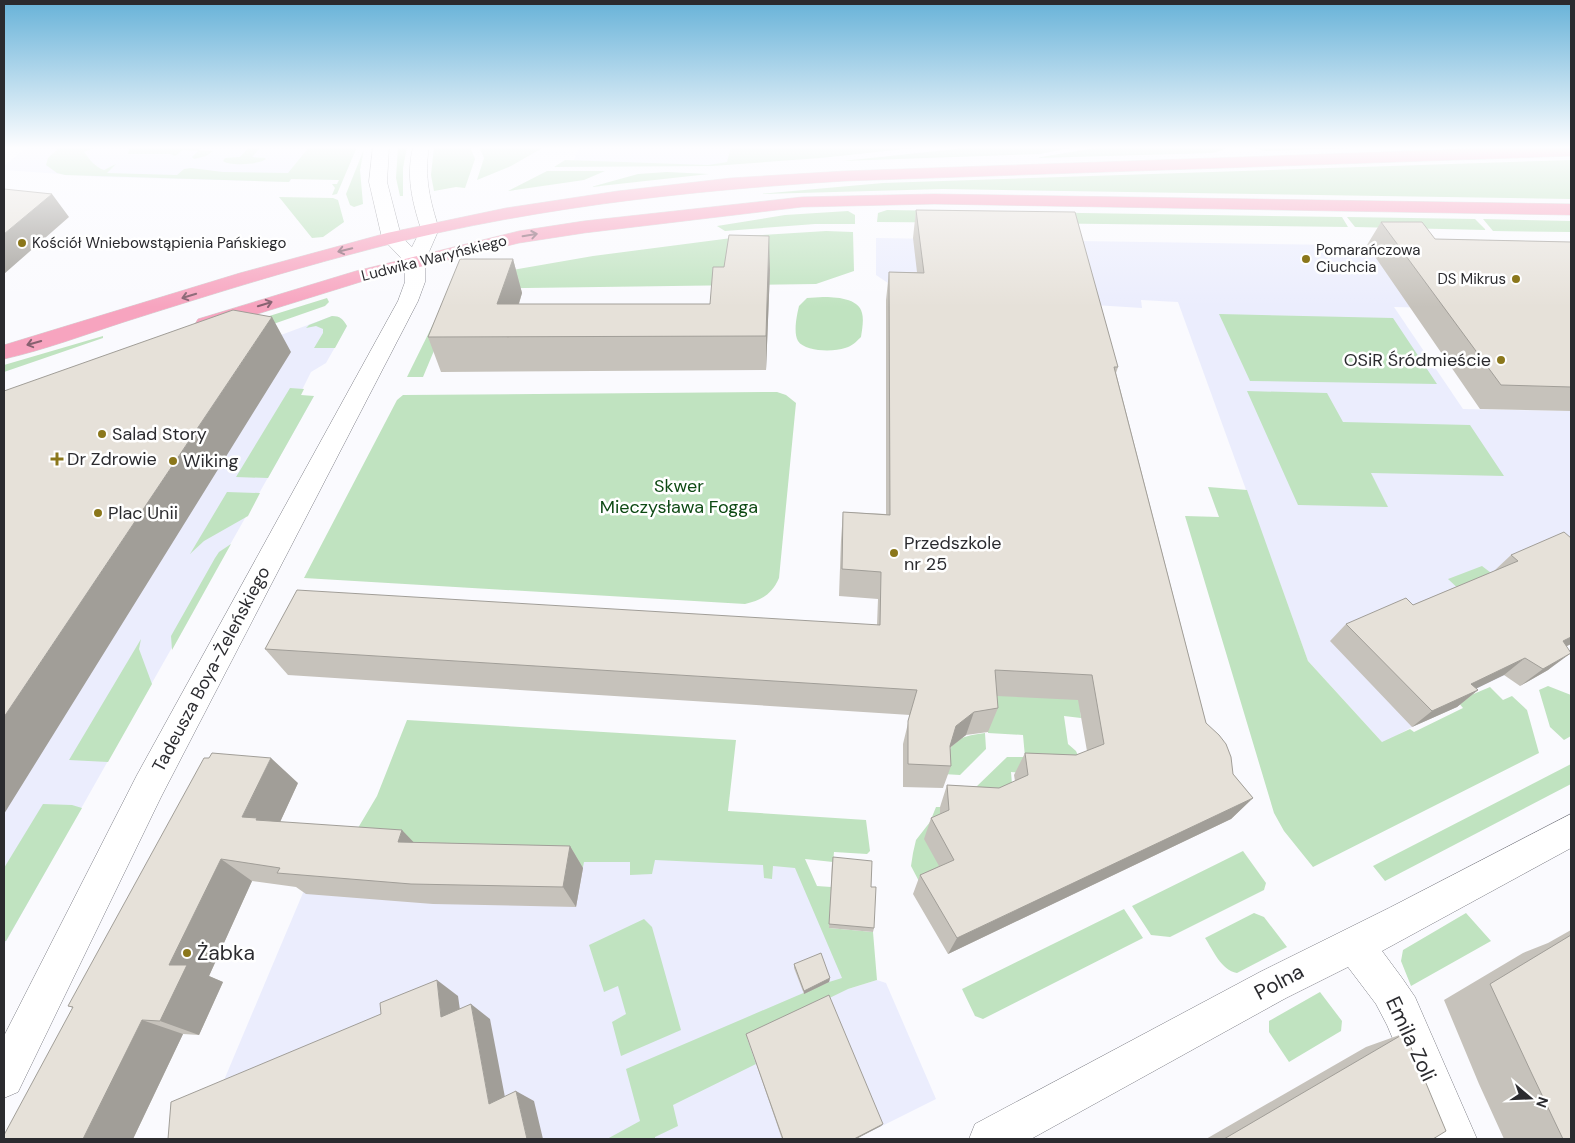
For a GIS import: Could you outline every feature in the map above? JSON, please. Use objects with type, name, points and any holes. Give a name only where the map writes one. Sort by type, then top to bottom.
[{"type":"main road","name":"Ludwika Waryńskiego","points":[[4,352],[296,263],[430,229],[586,200]]},
{"type":"main road","name":"Ludwika Waryńskiego","points":[[191,329],[282,299],[415,261],[519,237],[584,227],[802,202],[912,200]]},
{"type":"main road","name":"Ludwika Waryńskiego","points":[[956,200],[1571,210]]},
{"type":"street","points":[[383,200],[392,238],[415,261]]},
{"type":"street","points":[[420,200],[430,229]]},
{"type":"street","name":"Tadeusza Boya-Żeleńskiego","points":[[4,1078],[148,786],[408,301],[414,282],[415,261],[430,229]]},
{"type":"street","name":"Polna","points":[[990,1139],[1273,985],[1402,922],[1571,830]]},
{"type":"street","name":"Emila Zoli","points":[[1354,945],[1385,985],[1401,1011],[1456,1139]]},
{"type":"shaded area","points":[[876,238],[1405,246],[1571,311],[1394,307],[1463,409],[1571,411],[1571,644],[1465,694],[1383,743],[1308,661],[1178,302],[1141,300],[1142,308],[1062,303],[888,283],[876,275]]},
{"type":"shaded area","name":"Plac Unii","points":[[332,316],[341,318],[347,326],[326,363],[311,372],[300,394],[303,396],[314,396],[4,945],[4,438]]},
{"type":"shaded area","points":[[324,843],[798,866],[848,989],[877,980],[886,983],[936,1099],[856,1139],[210,1139],[211,1111]]},
{"type":"green space","points":[[282,200],[338,200],[344,222],[323,237],[312,238]]},
{"type":"green space","points":[[348,200],[363,200],[363,204],[354,207],[350,205]]},
{"type":"green space","points":[[887,210],[1010,212],[1013,223],[877,222],[878,213]]},
{"type":"green space","points":[[848,211],[855,215],[855,224],[815,224],[725,231],[717,226],[785,215]]},
{"type":"green space","points":[[1019,212],[1342,217],[1348,227],[1021,223]]},
{"type":"green space","points":[[1347,217],[1475,219],[1486,230],[1355,227]]},
{"type":"green space","points":[[1483,219],[1571,221],[1571,232],[1493,231]]},
{"type":"green space","points":[[826,231],[853,232],[854,271],[816,284],[460,289],[501,272],[593,256],[747,236]]},
{"type":"green space","points":[[327,298],[329,302],[325,306],[103,383],[240,325]]},
{"type":"green space","points":[[807,298],[846,299],[852,301],[860,308],[863,319],[861,337],[852,345],[840,349],[820,350],[802,345],[798,341],[796,318],[799,306]]},
{"type":"green space","points":[[440,310],[451,310],[423,377],[407,377]]},
{"type":"green space","points":[[1219,314],[1393,318],[1437,384],[1250,381]]},
{"type":"green space","points":[[332,316],[341,318],[347,326],[335,348],[314,348],[323,333],[323,329],[316,326],[306,328]]},
{"type":"green space","points":[[103,336],[103,338],[4,372],[4,365]]},
{"type":"green space","points":[[290,388],[304,389],[301,395],[314,396],[268,478],[236,477]]},
{"type":"green space","points":[[1247,391],[1327,393],[1343,422],[1470,425],[1504,476],[1371,473],[1388,507],[1298,505]]},
{"type":"green space","name":"Skwer Mieczysława Fogga","points":[[777,392],[786,395],[796,403],[779,578],[766,596],[756,600],[745,604],[304,578],[397,400],[403,395]]},
{"type":"green space","points":[[1208,487],[1247,490],[1308,661],[1382,742],[1410,729],[1414,732],[1463,708],[1457,701],[1490,687],[1503,700],[1512,696],[1527,710],[1539,753],[1313,867],[1284,831],[1274,813],[1185,516],[1219,517]]},
{"type":"green space","points":[[227,492],[260,493],[248,516],[204,541],[190,554]]},
{"type":"green space","points":[[231,544],[172,650],[171,636],[215,558],[219,552]]},
{"type":"green space","points":[[1482,566],[1499,579],[1464,594],[1448,579]]},
{"type":"green space","points":[[141,639],[139,649],[152,684],[108,762],[69,760]]},
{"type":"green space","points":[[1548,686],[1571,695],[1571,736],[1564,740],[1550,727],[1539,690]]},
{"type":"green space","points":[[987,695],[1079,698],[1081,718],[1064,716],[1068,744],[1076,751],[1079,758],[1057,775],[1011,772],[1013,796],[974,789],[1007,757],[1025,757],[1023,735],[988,733]]},
{"type":"green space","points":[[407,720],[736,740],[728,811],[866,820],[870,851],[867,854],[834,852],[833,862],[805,859],[817,886],[831,887],[829,928],[873,932],[877,980],[848,989],[747,1038],[756,1064],[673,1105],[678,1126],[655,1137],[655,1139],[607,1139],[640,1121],[626,1069],[842,978],[795,868],[773,866],[772,879],[764,878],[763,865],[655,860],[652,874],[630,875],[630,862],[584,862],[583,867],[324,843],[355,833],[377,796]]},
{"type":"green space","points":[[985,733],[986,749],[960,775],[943,774],[948,755],[954,743],[966,737]]},
{"type":"green space","points":[[1571,764],[1571,784],[1385,881],[1373,866]]},
{"type":"green space","points":[[43,804],[72,805],[82,808],[6,941],[4,941],[4,868]]},
{"type":"green space","points":[[936,807],[940,807],[948,877],[923,889],[911,866],[913,853],[916,840],[930,822]]},
{"type":"green space","points":[[1243,851],[1266,883],[1264,890],[1170,937],[1151,935],[1132,906]]},
{"type":"green space","points":[[1124,909],[1143,938],[983,1019],[975,1016],[962,989]]},
{"type":"green space","points":[[1254,913],[1264,917],[1287,947],[1237,973],[1231,971],[1218,959],[1205,938]]},
{"type":"green space","points":[[1466,913],[1491,941],[1411,986],[1401,961],[1403,950]]},
{"type":"green space","points":[[644,919],[652,927],[681,1030],[621,1056],[612,1022],[626,1014],[618,986],[604,992],[589,945]]},
{"type":"green space","points":[[1320,992],[1342,1021],[1341,1031],[1289,1062],[1269,1032],[1269,1021]]},
{"type":"building","points":[[4,200],[44,200],[4,234]]},
{"type":"building","points":[[916,210],[1075,212],[1118,367],[1114,367],[1206,723],[1226,744],[1231,757],[1233,774],[1253,798],[957,938],[920,875],[954,860],[931,818],[949,810],[947,785],[999,788],[1028,775],[1025,753],[1076,755],[1104,744],[1092,675],[995,670],[998,708],[974,712],[956,726],[950,746],[951,766],[908,764],[908,721],[917,690],[265,649],[297,590],[880,625],[881,572],[842,569],[843,512],[890,515],[889,272],[924,273]]},
{"type":"building","points":[[1381,222],[1422,222],[1435,239],[1571,242],[1571,387],[1501,385]]},
{"type":"building","points":[[729,235],[769,236],[766,336],[428,337],[460,259],[513,259],[497,304],[710,304],[713,267],[724,267]]},
{"type":"building","name":"Plac Unii","points":[[233,310],[272,317],[4,717],[4,391]]},
{"type":"building","points":[[1564,532],[1571,538],[1571,637],[1563,641],[1571,653],[1543,669],[1525,658],[1471,684],[1478,690],[1432,711],[1346,624],[1406,598],[1413,605],[1518,561],[1511,555]]},
{"type":"building","points":[[212,753],[271,758],[242,817],[257,818],[256,820],[402,830],[398,842],[570,846],[563,887],[411,884],[277,873],[280,868],[221,859],[169,965],[187,965],[160,1021],[142,1020],[83,1139],[4,1139],[4,1135],[73,1007],[68,1006],[204,758],[209,758]]},
{"type":"building","points":[[833,857],[872,861],[871,887],[876,887],[874,928],[829,924]]},
{"type":"building","points":[[1571,935],[1571,1139],[1563,1139],[1490,984]]},
{"type":"building","points":[[821,953],[830,978],[804,991],[794,964]]},
{"type":"building","points":[[437,980],[441,1017],[471,1004],[489,1104],[516,1091],[527,1139],[168,1139],[171,1102],[381,1014],[380,1003]]},
{"type":"building","points":[[829,995],[883,1124],[854,1139],[783,1139],[746,1034]]},
{"type":"building","points":[[1405,1033],[1446,1131],[1433,1139],[1224,1139]]},
{"type":"place","name":"Kościół Wniebowstąpienia Pańskiego","points":[[22,243]]},
{"type":"place","name":"Pomarańczowa Ciuchcia","points":[[1306,259]]},
{"type":"place","name":"DS Mikrus","points":[[1516,279]]},
{"type":"place","name":"OSiR Śródmieście","points":[[1501,360]]},
{"type":"place","name":"Salad Story","points":[[102,434]]},
{"type":"place","name":"Dr Zdrowie","points":[[57,459]]},
{"type":"place","name":"Wiking","points":[[173,461]]},
{"type":"place","name":"Plac Unii","points":[[98,513]]},
{"type":"place","name":"Przedszkole nr 25","points":[[894,553]]},
{"type":"place","name":"Żabka","points":[[187,953]]}]
